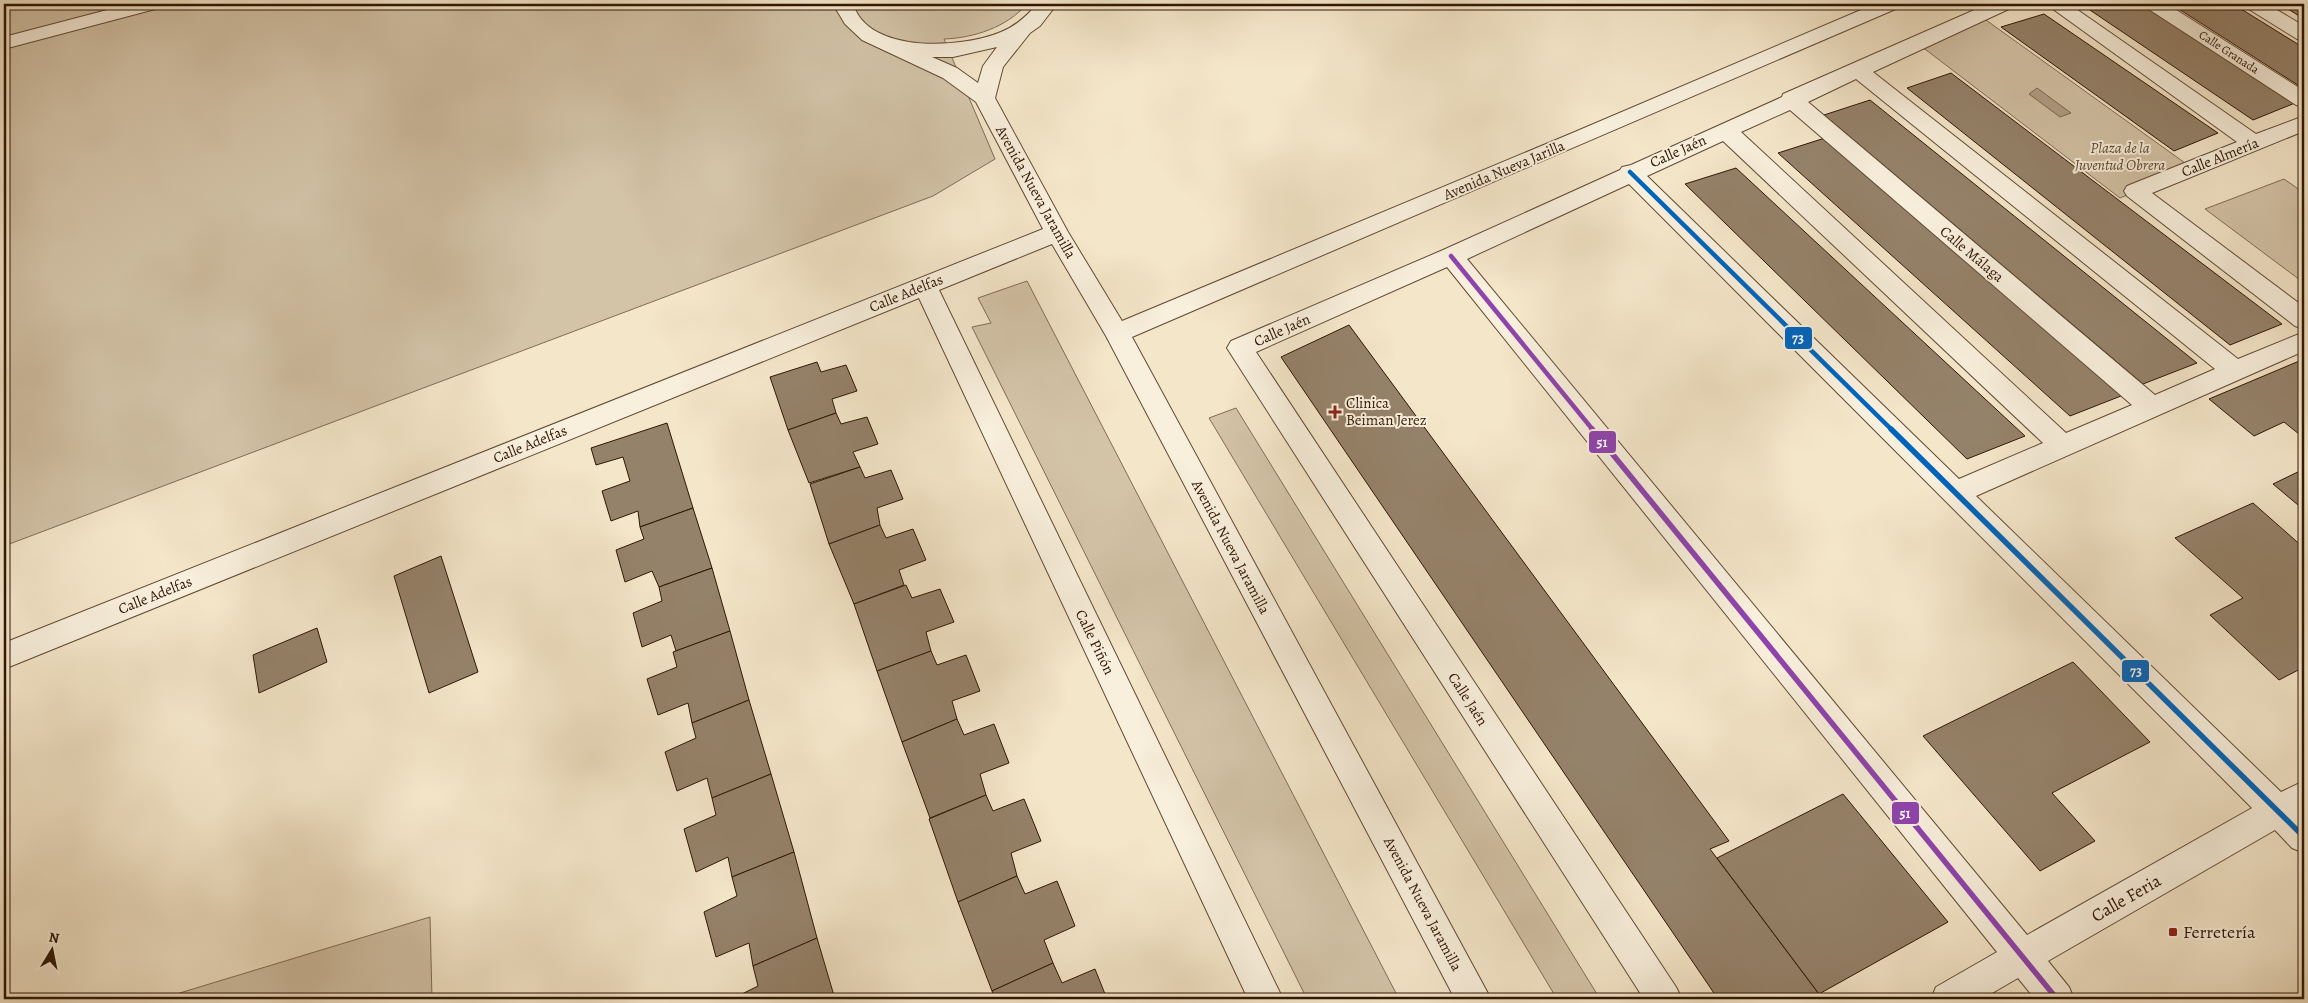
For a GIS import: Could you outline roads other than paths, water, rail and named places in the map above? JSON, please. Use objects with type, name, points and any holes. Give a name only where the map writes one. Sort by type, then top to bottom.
[{"type":"street","points":[[4,43],[118,8],[152,4]]},
{"type":"street","points":[[843,4],[858,27],[883,42],[910,49],[956,50],[1000,40],[1025,28]]},
{"type":"street","name":"Avenida Nueva Jarilla","points":[[1116,332],[1578,139],[1891,4]]},
{"type":"street","name":"Calle Jaén","points":[[1664,999],[1240,348],[1451,256],[1630,172],[2004,4]]},
{"type":"street","points":[[2056,4],[2254,144]]},
{"type":"street","name":"Calle Granada","points":[[2154,4],[2304,100]]},
{"type":"street","points":[[2254,4],[2304,35]]},
{"type":"street","points":[[984,98],[993,66],[1025,28],[1047,6]]},
{"type":"street","name":"Avenida Nueva Jaramilla","points":[[883,42],[950,73],[984,98],[1057,233],[1116,332],[1474,999]]},
{"type":"street","points":[[1858,70],[2236,372]]},
{"type":"street","name":"Calle Málaga","points":[[1791,100],[2154,408]]},
{"type":"street","name":"Calle Almería","points":[[2304,124],[2135,191],[2304,320]]},
{"type":"street","points":[[1725,130],[2064,447]]},
{"type":"street","points":[[1630,172],[1955,493],[2291,804],[2304,837]]},
{"type":"street","name":"Calle Adelfas","points":[[4,656],[1057,233]]},
{"type":"street","points":[[1451,256],[2057,999]]},
{"type":"street","name":"Calle Piñón","points":[[925,285],[1266,999]]},
{"type":"street","points":[[1955,493],[2154,408],[2304,340]]},
{"type":"street","name":"Calle Feria","points":[[1948,999],[2291,804]]},
{"type":"place","name":"Clinica Beiman Jerez","points":[[1335,412]]},
{"type":"place","name":"Ferretería","points":[[2173,932]]},
{"type":"park label","name":"Plaza de la Juventud Obrera","points":[[2120,156]]}]
